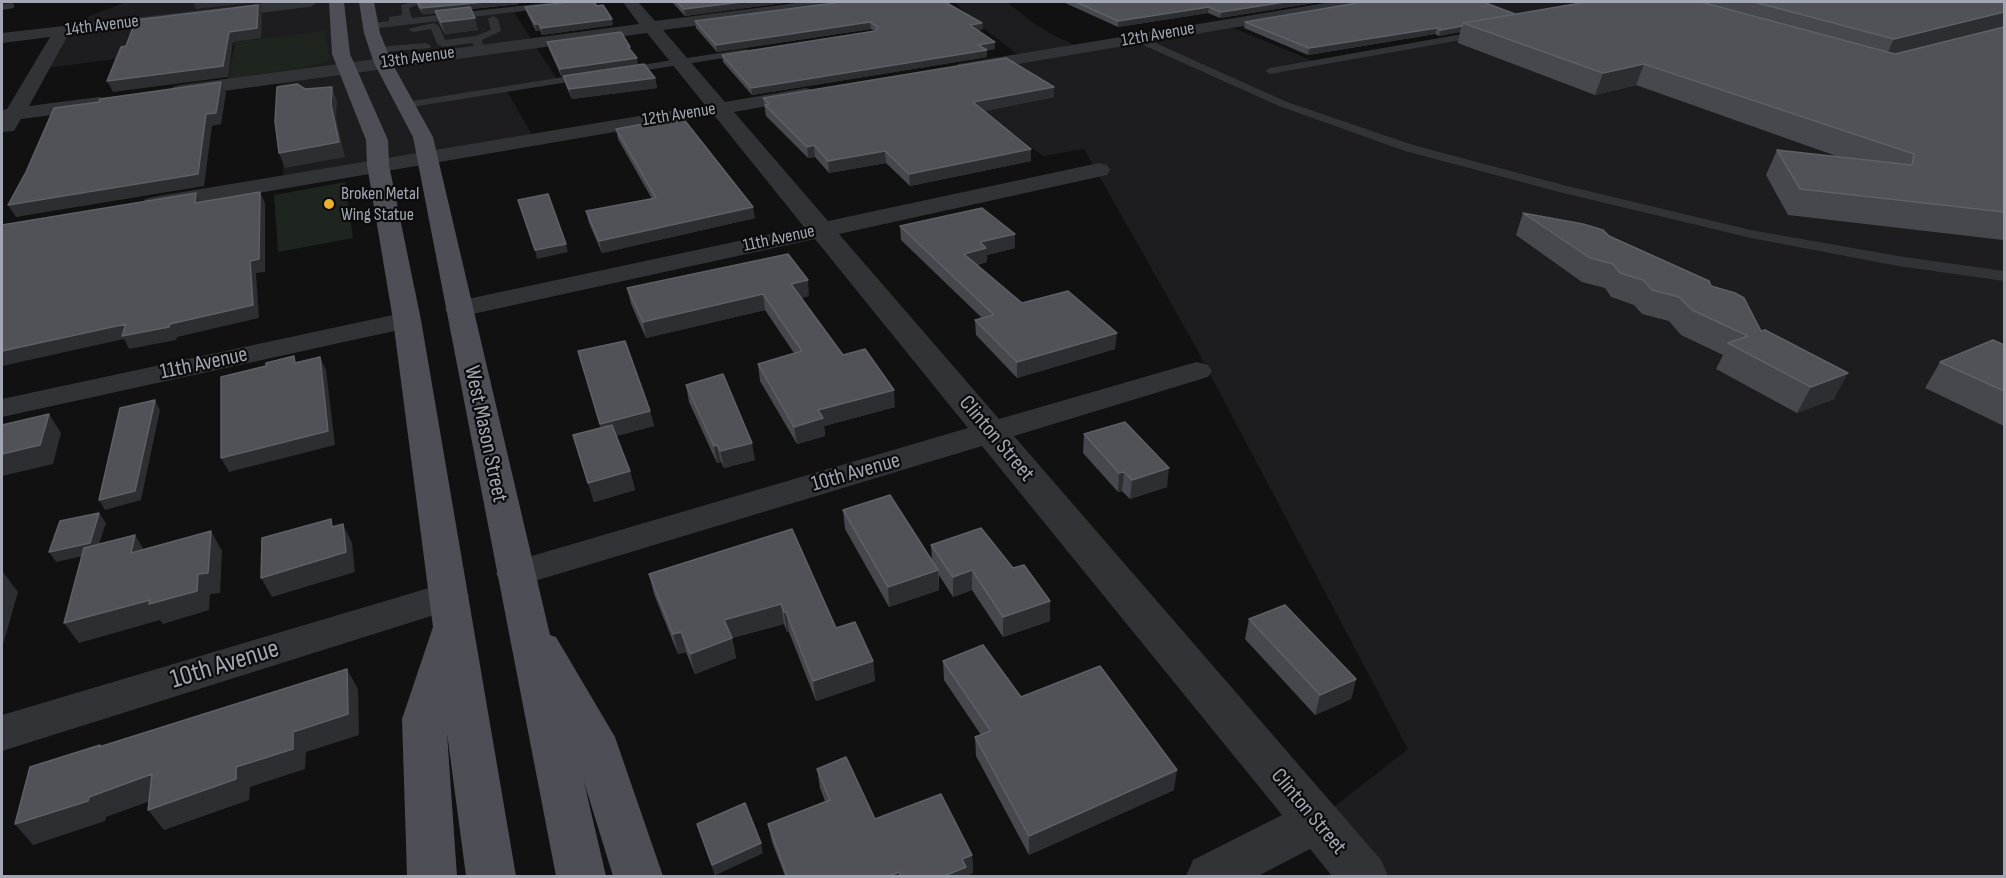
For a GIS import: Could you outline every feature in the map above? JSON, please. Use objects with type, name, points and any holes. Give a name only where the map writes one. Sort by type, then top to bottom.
[{"type":"main road","points":[[336,2],[341,54],[376,140],[378,165],[407,320],[491,876]]},
{"type":"main road","name":"West Mason Street","points":[[373,33],[406,105],[419,126],[427,157],[581,876]]},
{"type":"main road","points":[[432,876],[424,719],[451,610]]},
{"type":"main road","points":[[525,621],[593,737],[638,876]]},
{"type":"street","name":"14th Avenue","points":[[2,38],[310,2]]},
{"type":"street","name":"Clinton Street","points":[[630,2],[1363,876]]},
{"type":"street","name":"13th Avenue","points":[[157,95],[347,68],[373,33],[427,51],[651,27],[835,2]]},
{"type":"street","name":"12th Avenue","points":[[950,70],[1356,2]]},
{"type":"street","points":[[2,136],[8,115],[62,31]]},
{"type":"street","name":"12th Avenue","points":[[131,207],[821,92]]},
{"type":"street","points":[[8,115],[122,99]]},
{"type":"street","name":"11th Avenue","points":[[459,309],[1099,170]]},
{"type":"street","name":"11th Avenue","points":[[2,408],[407,320]]},
{"type":"street","name":"10th Avenue","points":[[515,574],[1197,371]]},
{"type":"street","name":"10th Avenue","points":[[2,733],[451,610]]},
{"type":"street","points":[[1211,876],[1316,821]]},
{"type":"lane","points":[[409,47],[404,6],[420,2]]},
{"type":"lane","points":[[373,33],[407,20],[574,2]]},
{"type":"lane","points":[[373,33],[409,47],[427,51],[442,44],[478,44],[496,31],[493,19]]},
{"type":"lane","points":[[407,20],[434,26],[442,44]]},
{"type":"lane","points":[[1270,71],[1499,30]]},
{"type":"lane","points":[[1136,38],[1283,104],[1409,148],[1564,189],[1751,234],[1858,254],[2004,276]]},
{"type":"lane","points":[[406,105],[759,51]]},
{"type":"shaded area","points":[[126,2],[469,2],[476,14],[512,9],[558,81],[506,89],[534,139],[284,182],[280,123],[281,94],[276,78],[226,85],[234,43],[40,69],[61,31],[46,33]]},
{"type":"shaded area","points":[[955,2],[1007,2],[1051,34],[1081,48],[1224,24],[1318,63],[1532,24],[1467,2],[1652,2],[2004,37],[2004,876],[1363,876],[1316,821],[1408,749],[1194,344],[1084,149],[1043,156],[933,73],[1021,57],[969,17]]},
{"type":"shaded area","points":[[325,31],[329,59],[325,62],[229,79],[236,42]]},
{"type":"shaded area","points":[[345,182],[353,238],[278,252],[274,195]]},
{"type":"building","points":[[417,2],[485,2],[421,8]]},
{"type":"building","points":[[594,2],[597,6],[603,5],[612,19],[541,28],[539,24],[535,24],[525,7]]},
{"type":"building","points":[[677,2],[742,2],[684,9]]},
{"type":"building","points":[[838,2],[945,2],[982,23],[970,25],[995,42],[978,45],[987,50],[751,88],[722,55],[875,31],[878,27],[870,22],[716,45],[695,21]]},
{"type":"building","points":[[1076,2],[1285,2],[1221,12],[1209,7],[1118,21]]},
{"type":"building","points":[[1362,2],[1483,2],[1515,14],[1463,23],[1462,26],[1441,30],[1437,28],[1309,48],[1245,22]]},
{"type":"building","points":[[1587,2],[1701,2],[1895,54],[2004,27],[2004,212],[1800,189],[1777,150],[1912,165],[1914,154],[1644,64],[1603,73],[1463,23]]},
{"type":"building","points":[[1754,2],[2004,2],[2004,12],[1894,39]]},
{"type":"building","points":[[258,5],[257,28],[229,32],[223,66],[107,81],[121,47],[126,46],[136,20]]},
{"type":"building","points":[[470,7],[475,18],[441,22],[435,11]]},
{"type":"building","points":[[621,32],[630,47],[628,47],[637,58],[560,69],[547,42]]},
{"type":"building","points":[[1006,58],[1054,87],[973,102],[1031,149],[909,174],[885,151],[828,161],[814,145],[807,147],[765,105],[769,104],[763,98]]},
{"type":"building","points":[[644,64],[655,78],[569,89],[563,76]]},
{"type":"building","points":[[221,82],[216,113],[206,114],[198,174],[8,205],[26,172],[54,108],[99,102],[100,99]]},
{"type":"building","points":[[297,84],[305,89],[332,87],[331,105],[339,142],[279,153],[275,121],[277,87]]},
{"type":"building","points":[[682,117],[753,207],[599,241],[586,211],[656,198],[616,129]]},
{"type":"building","points":[[260,192],[259,259],[250,261],[253,305],[170,324],[169,327],[122,336],[126,324],[2,351],[2,225],[196,193],[195,203]]},
{"type":"building","points":[[548,194],[566,244],[535,250],[518,200]]},
{"type":"building","points":[[982,208],[1015,234],[980,242],[986,248],[964,254],[1022,303],[1068,291],[1117,333],[1017,362],[975,320],[994,315],[900,226]]},
{"type":"building","points":[[1523,213],[1603,230],[1609,236],[1709,281],[1711,286],[1735,293],[1744,298],[1761,331],[1765,330],[1848,373],[1811,387],[1728,343],[1748,336],[1692,310],[1679,297],[1652,290],[1643,280],[1620,273],[1613,264],[1590,258]]},
{"type":"building","points":[[788,254],[808,280],[791,284],[843,355],[865,349],[894,390],[818,410],[823,418],[794,427],[758,364],[802,351],[763,294],[643,322],[627,288]]},
{"type":"building","points":[[1993,340],[2004,345],[2004,391],[1940,362]]},
{"type":"building","points":[[625,341],[650,411],[600,424],[578,351]]},
{"type":"building","points":[[294,356],[295,363],[320,357],[328,431],[221,458],[221,377],[266,366],[266,363]]},
{"type":"building","points":[[723,374],[752,443],[720,451],[717,445],[714,446],[686,385]]},
{"type":"building","points":[[155,400],[135,491],[99,500],[120,408]]},
{"type":"building","points":[[49,414],[40,445],[2,454],[2,425]]},
{"type":"building","points":[[1125,422],[1169,468],[1132,480],[1124,472],[1119,473],[1084,434]]},
{"type":"building","points":[[612,425],[630,471],[588,483],[573,435]]},
{"type":"building","points":[[890,495],[938,570],[888,587],[843,510]]},
{"type":"building","points":[[99,513],[90,543],[49,552],[60,521]]},
{"type":"building","points":[[331,519],[332,527],[343,524],[346,552],[261,578],[262,538]]},
{"type":"building","points":[[981,528],[1013,568],[1024,565],[1050,601],[1003,617],[972,570],[953,577],[931,545]]},
{"type":"building","points":[[792,529],[836,628],[855,622],[873,661],[813,681],[781,604],[724,620],[732,638],[690,654],[681,632],[673,634],[649,574]]},
{"type":"building","points":[[211,531],[208,573],[198,574],[197,591],[149,604],[150,600],[64,623],[84,548],[135,535],[131,553]]},
{"type":"building","points":[[1285,605],[1356,679],[1320,695],[1249,619]]},
{"type":"building","points":[[983,645],[1021,697],[1100,666],[1177,770],[1029,836],[975,737],[991,731],[943,661]]},
{"type":"building","points":[[347,669],[348,714],[293,732],[293,749],[236,767],[236,779],[148,810],[152,774],[89,797],[88,801],[15,824],[30,767]]},
{"type":"building","points":[[846,757],[875,819],[941,794],[972,855],[962,859],[966,867],[944,876],[901,876],[899,872],[889,876],[787,876],[768,824],[830,800],[817,769]]},
{"type":"building","points":[[745,803],[761,843],[712,865],[697,824]]},
{"type":"place","name":"Broken Metal Wing Statue","points":[[329,204]]}]
